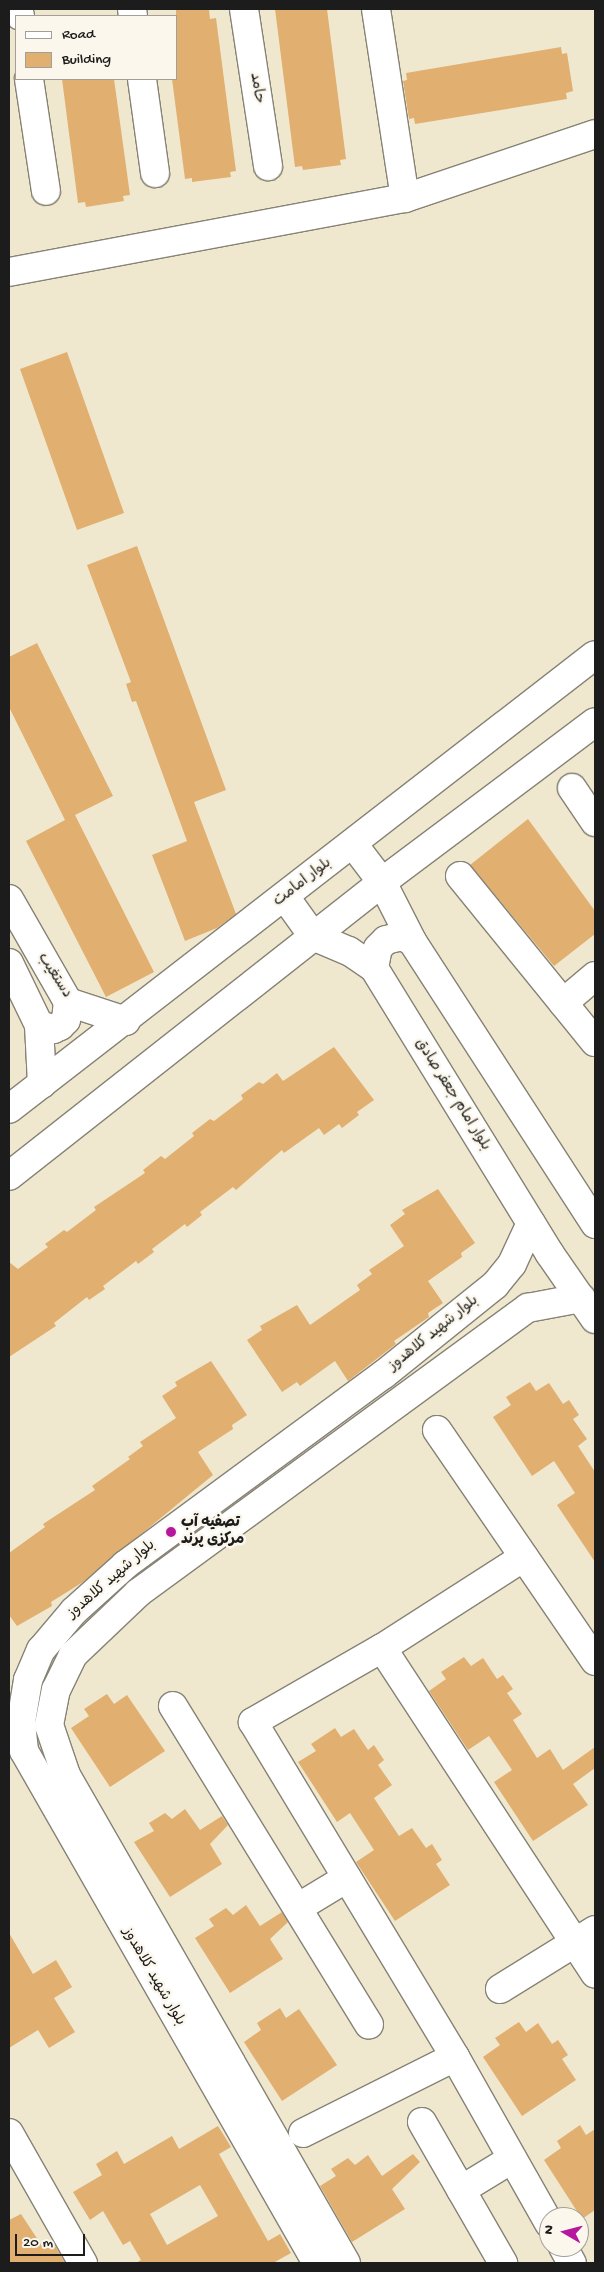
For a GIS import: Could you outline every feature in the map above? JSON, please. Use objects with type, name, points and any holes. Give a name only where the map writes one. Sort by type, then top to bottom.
[{"type":"street","name":"حامد","points":[[244,9],[268,166]]},
{"type":"street","points":[[376,9],[405,198]]},
{"type":"street","points":[[29,80],[46,191]]},
{"type":"street","points":[[142,80],[155,173]]},
{"type":"street","points":[[9,272],[405,198],[595,134]]},
{"type":"street","name":"بلوار امامت","points":[[9,1110],[595,655]]},
{"type":"street","points":[[9,1176],[382,882],[595,722]]},
{"type":"street","points":[[572,788],[595,822]]},
{"type":"street","points":[[353,844],[382,882],[412,941],[595,1224]]},
{"type":"street","points":[[460,876],[595,1042]]},
{"type":"street","points":[[285,897],[313,936]]},
{"type":"street","name":"دستغیب","points":[[9,899],[68,1002],[126,1021]]},
{"type":"street","name":"بلوار امام جعفر صادق","points":[[313,936],[349,951],[374,968],[532,1223],[588,1309]]},
{"type":"street","points":[[374,968],[378,948],[386,940],[402,936],[412,941]]},
{"type":"street","points":[[9,963],[39,1025],[42,1084]]},
{"type":"street","points":[[563,1003],[595,976]]},
{"type":"street","points":[[39,1025],[53,1029],[60,1026],[66,1020],[68,1002]]},
{"type":"street","points":[[568,1183],[595,1184]]},
{"type":"street","name":"بلوار شهید کلاهدوز","points":[[317,2263],[24,1751],[21,1722],[28,1680],[46,1643],[74,1611],[125,1565],[383,1375],[495,1285],[512,1264],[532,1223]]},
{"type":"street","name":"بلوار شهید کلاهدوز","points":[[346,2263],[66,1775],[49,1725],[56,1690],[73,1655],[138,1593],[528,1308],[588,1309]]},
{"type":"street","points":[[437,1430],[595,1661]]},
{"type":"street","points":[[524,1557],[382,1648],[253,1722],[455,2057],[540,2207]]},
{"type":"street","points":[[382,1648],[585,1936],[595,1973]]},
{"type":"street","points":[[173,1706],[299,1907],[369,2024]]},
{"type":"street","points":[[299,1907],[347,1878]]},
{"type":"street","points":[[500,1989],[585,1936]]},
{"type":"street","points":[[302,2133],[455,2057]]},
{"type":"street","points":[[422,2122],[503,2263]]},
{"type":"street","points":[[9,2133],[83,2263]]},
{"type":"street","points":[[461,2190],[512,2159]]},
{"type":"building","points":[[176,9],[209,9],[210,19],[216,18],[236,171],[230,172],[231,177],[192,182],[192,178],[185,179],[172,80],[178,80],[178,15],[176,15]]},
{"type":"building","points":[[275,9],[327,9],[346,159],[340,160],[341,165],[303,170],[302,166],[295,167]]},
{"type":"building","points":[[561,47],[562,54],[567,53],[573,91],[566,93],[567,99],[415,124],[414,118],[409,119],[403,81],[407,80],[406,73]]},
{"type":"building","points":[[62,80],[114,80],[130,195],[123,196],[124,201],[86,207],[85,202],[78,203]]},
{"type":"building","points":[[67,352],[124,513],[77,530],[20,369]]},
{"type":"building","points":[[137,546],[226,790],[194,802],[236,914],[217,928],[185,941],[152,855],[187,841],[136,701],[132,702],[126,684],[131,682],[87,565]]},
{"type":"building","points":[[37,643],[113,796],[75,815],[154,972],[106,997],[26,841],[65,820],[9,707],[9,657]]},
{"type":"building","points":[[528,819],[595,911],[595,934],[554,966],[470,865]]},
{"type":"building","points":[[334,1047],[374,1100],[357,1112],[359,1115],[342,1128],[339,1124],[324,1135],[319,1128],[284,1153],[282,1150],[236,1190],[233,1187],[200,1212],[202,1215],[187,1227],[185,1224],[152,1249],[154,1252],[138,1264],[136,1261],[103,1286],[105,1289],[89,1300],[87,1297],[54,1323],[56,1326],[9,1357],[9,1262],[18,1269],[48,1247],[45,1244],[64,1230],[67,1232],[96,1210],[94,1207],[145,1173],[143,1170],[161,1156],[165,1159],[194,1136],[192,1133],[210,1119],[214,1121],[243,1099],[241,1095],[259,1082],[263,1084],[277,1073],[283,1081]]},
{"type":"building","points":[[438,1189],[475,1243],[461,1253],[462,1257],[428,1281],[443,1303],[428,1313],[429,1317],[394,1341],[396,1344],[348,1381],[335,1361],[300,1386],[297,1382],[282,1392],[247,1340],[262,1330],[260,1326],[297,1305],[310,1325],[360,1290],[357,1285],[372,1274],[369,1270],[404,1246],[390,1225],[405,1214],[402,1210]]},
{"type":"building","points":[[211,1361],[247,1415],[232,1425],[233,1429],[198,1452],[213,1475],[83,1582],[51,1602],[52,1606],[17,1626],[9,1615],[9,1553],[45,1527],[43,1524],[95,1490],[92,1486],[130,1459],[128,1457],[143,1446],[140,1442],[176,1418],[162,1396],[177,1386],[175,1382]]},
{"type":"building","points":[[530,1382],[536,1391],[549,1383],[563,1404],[569,1400],[579,1415],[573,1419],[587,1439],[578,1446],[595,1472],[595,1562],[557,1505],[575,1493],[554,1461],[532,1476],[493,1417],[511,1405],[506,1397]]},
{"type":"building","points":[[464,1657],[471,1666],[483,1658],[497,1679],[503,1675],[513,1689],[507,1693],[522,1714],[513,1720],[537,1758],[550,1749],[563,1770],[595,1747],[595,1768],[573,1784],[588,1805],[533,1841],[494,1782],[512,1770],[489,1736],[468,1750],[429,1691],[446,1679],[441,1672]]},
{"type":"building","points":[[107,1694],[114,1704],[127,1695],[165,1751],[110,1787],[71,1728],[89,1716],[84,1709]]},
{"type":"building","points":[[335,1728],[341,1737],[354,1729],[368,1750],[374,1745],[384,1760],[378,1765],[392,1785],[374,1798],[399,1836],[412,1828],[426,1848],[432,1844],[442,1860],[436,1864],[450,1885],[395,1921],[356,1862],[374,1850],[350,1813],[337,1822],[298,1762],[316,1751],[311,1744]]},
{"type":"building","points":[[185,1809],[200,1830],[222,1816],[228,1825],[210,1844],[222,1864],[170,1897],[134,1842],[154,1831],[149,1823],[165,1813],[172,1819]]},
{"type":"building","points":[[246,1905],[260,1926],[282,1912],[288,1922],[270,1939],[283,1959],[230,1993],[195,1938],[214,1926],[209,1919],[226,1908],[233,1915]]},
{"type":"building","points":[[9,1933],[33,1974],[56,1960],[72,1987],[54,1998],[75,2032],[49,2048],[38,2030],[9,2048]]},
{"type":"building","points":[[280,2008],[286,2018],[299,2009],[337,2065],[282,2101],[244,2042],[261,2030],[257,2023]]},
{"type":"building","points":[[519,2022],[526,2032],[538,2023],[552,2044],[558,2040],[568,2055],[562,2059],[576,2080],[522,2116],[483,2057],[500,2045],[495,2038]]},
{"type":"building","points":[[580,2125],[586,2135],[595,2129],[595,2210],[589,2214],[589,2207],[574,2207],[544,2160],[561,2148],[557,2141]]},
{"type":"building","points":[[218,2126],[231,2147],[219,2154],[268,2241],[280,2234],[291,2253],[273,2263],[136,2263],[141,2260],[130,2241],[123,2245],[103,2211],[90,2220],[73,2192],[102,2175],[96,2164],[117,2151],[124,2164],[172,2136],[179,2149]],"holes":[[[200,2185],[218,2216],[167,2245],[150,2214]]]},
{"type":"building","points":[[413,2154],[420,2162],[392,2189],[405,2209],[352,2242],[320,2186],[336,2176],[331,2169],[348,2158],[355,2165],[368,2155],[382,2176]]},
{"type":"building","points":[[21,2214],[44,2249],[54,2244],[65,2263],[9,2263],[9,2220]]},
{"type":"place","name":"تصفیه آب مرکزی پرند","points":[[171,1532]]}]
